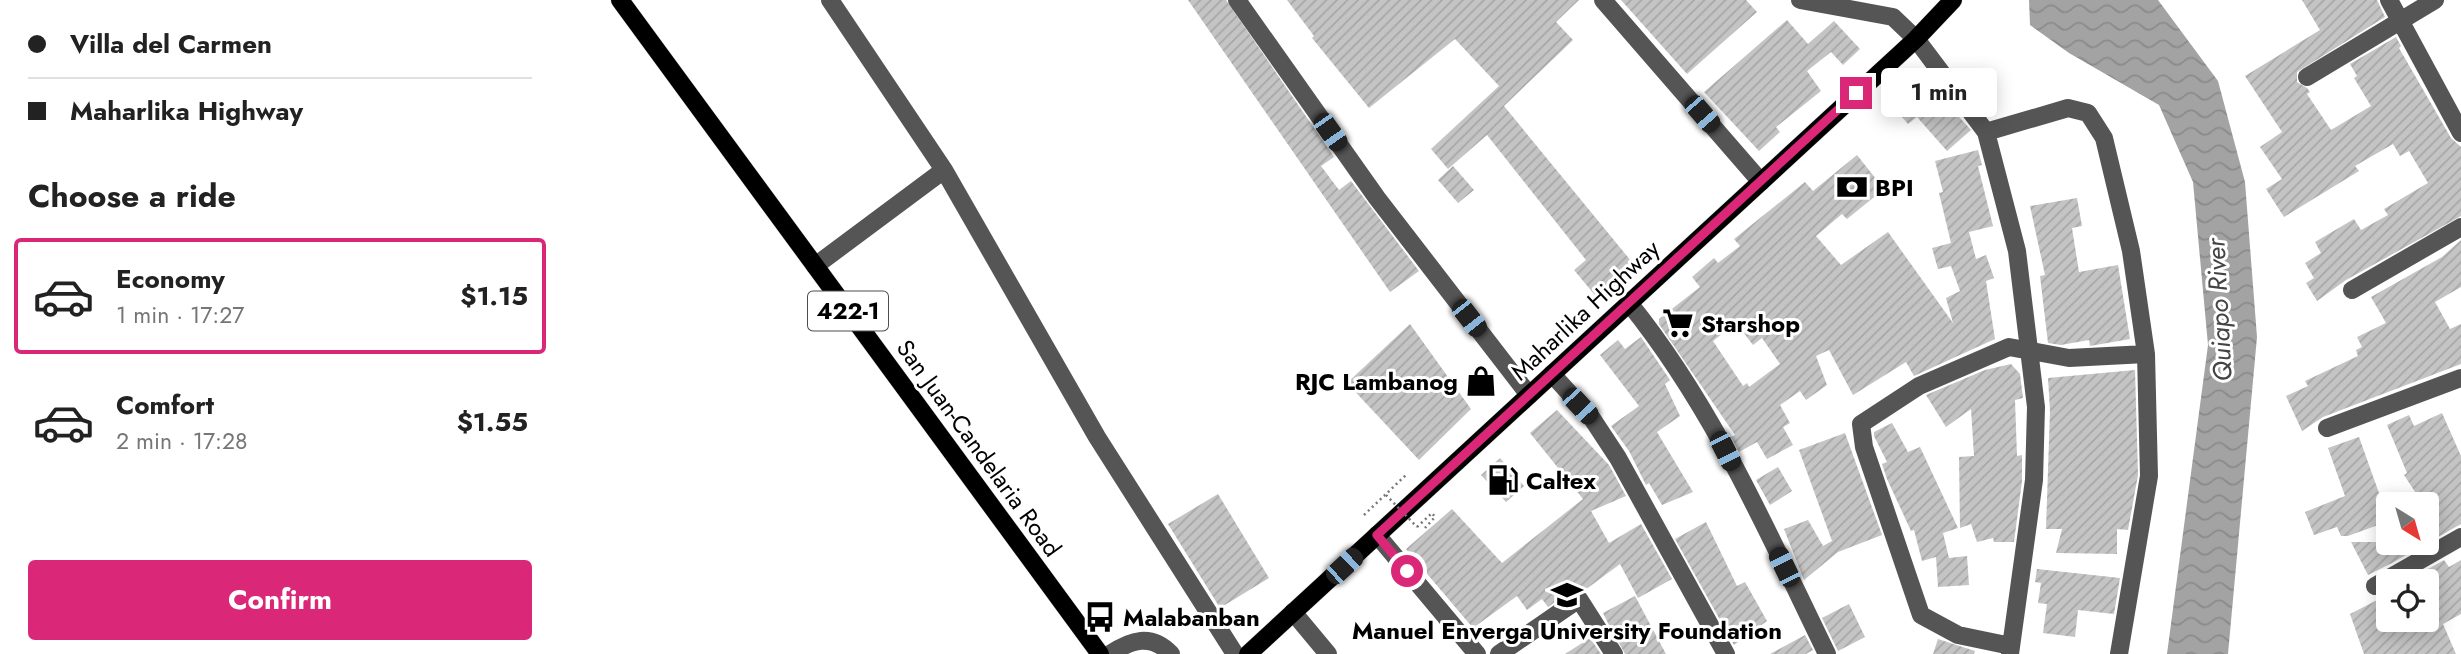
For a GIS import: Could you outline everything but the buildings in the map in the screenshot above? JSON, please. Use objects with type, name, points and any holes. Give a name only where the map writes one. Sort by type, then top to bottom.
[{"type":"main road","name":"San Juan-Candelaria Road","points":[[620,0],[1100,654]]},
{"type":"main road","name":"Maharlika Highway","points":[[1248,654],[1761,182],[1916,38],[1953,0]]},
{"type":"street","points":[[830,0],[944,170],[1097,437],[1236,654]]},
{"type":"street","points":[[1237,0],[1377,198],[1528,395]]},
{"type":"street","points":[[1603,0],[1761,182]]},
{"type":"street","points":[[1800,0],[1893,17],[1916,38],[1986,132],[2017,251],[2031,353],[2036,407],[2034,480],[2011,650],[1958,635],[1921,615],[1864,447],[1861,424],[1919,386],[2009,347],[2031,353],[2069,358],[2146,354]]},
{"type":"street","points":[[2389,0],[2461,133]]},
{"type":"street","points":[[2307,77],[2435,0]]},
{"type":"street","points":[[1986,132],[2068,108],[2088,113],[2104,138],[2131,251],[2146,354],[2149,476],[2119,654]]},
{"type":"street","points":[[815,266],[944,170]]},
{"type":"street","points":[[2352,290],[2461,227]]},
{"type":"street","points":[[1629,303],[1669,352],[1701,404],[1827,654]]},
{"type":"street","points":[[1552,374],[1591,417],[1618,457],[1726,654]]},
{"type":"street","points":[[2327,428],[2461,378]]},
{"type":"street","points":[[1377,535],[1477,654]]},
{"type":"street","points":[[2375,586],[2461,537]]},
{"type":"street","points":[[1499,654],[1580,599],[1614,654]]},
{"type":"street","points":[[1293,612],[1328,654]]},
{"type":"street","points":[[1110,654],[1140,639],[1157,642],[1171,654]]},
{"type":"path","points":[[1364,515],[1407,474]]},
{"type":"path","points":[[1386,495],[1417,527],[1432,513],[1435,517],[1425,528]]},
{"type":"water","name":"Quiapo River","points":[[2029,0],[2158,0],[2218,81],[2245,182],[2257,337],[2228,654],[2167,654],[2208,345],[2193,182],[2159,105],[2069,53],[2030,25]]},
{"type":"place","name":"BPI","points":[[1852,187]]},
{"type":"place","name":"Starshop","points":[[1678,323]]},
{"type":"place","name":"RJC Lambanog","points":[[1481,381]]},
{"type":"place","name":"Caltex","points":[[1503,480]]},
{"type":"place","name":"Manuel Enverga University Foundation","points":[[1567,595]]},
{"type":"place","name":"Malabanban","points":[[1100,617]]},
{"type":"route","points":[[1407,571],[1377,535],[1856,93]]}]
